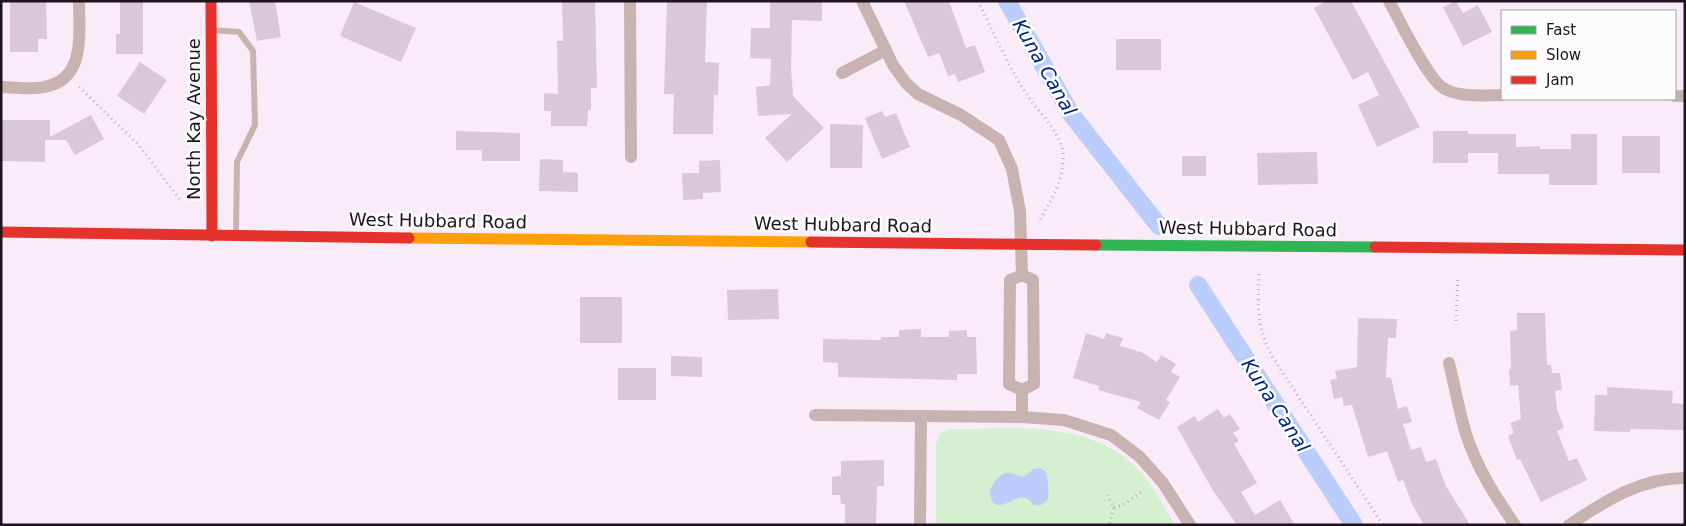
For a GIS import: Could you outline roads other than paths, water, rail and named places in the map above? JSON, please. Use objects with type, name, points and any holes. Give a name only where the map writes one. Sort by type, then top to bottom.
[{"type":"street","points":[[1,87],[43,88],[58,83],[69,74],[76,63],[79,50],[79,1]]},
{"type":"street","name":"North Kay Avenue","points":[[211,1],[212,236]]},
{"type":"street","points":[[630,1],[631,157]]},
{"type":"street","points":[[862,1],[886,50],[906,83],[918,94],[961,115],[999,140],[1012,168],[1020,211],[1022,275]]},
{"type":"street","points":[[1389,1],[1432,77],[1443,89],[1469,95],[1501,95]]},
{"type":"street","points":[[842,73],[886,50]]},
{"type":"street","name":"West Hubbard Road","points":[[1,232],[212,236],[1685,250]]},
{"type":"street","points":[[1022,275],[1033,280],[1034,384],[1022,390],[1009,384],[1010,280],[1022,275]]},
{"type":"street","points":[[1449,363],[1466,433],[1476,460],[1490,488],[1515,525]]},
{"type":"street","points":[[1022,390],[1022,417]]},
{"type":"street","points":[[814,415],[1022,417],[1064,420],[1112,435],[1145,462],[1163,484],[1190,525]]},
{"type":"street","points":[[920,525],[921,416]]},
{"type":"street","points":[[1569,525],[1618,493],[1645,484],[1685,478]]},
{"type":"lane","points":[[211,30],[239,32],[253,51],[255,125],[237,162],[236,236]]},
{"type":"water","points":[[1040,468],[1046,472],[1049,490],[1047,501],[1041,505],[1034,505],[1028,499],[1021,497],[998,505],[992,500],[991,488],[1003,474],[1009,473],[1025,476],[1033,469]]},
{"type":"waterway","name":"Kuna Canal","points":[[1007,1],[1071,114],[1159,226]]},
{"type":"waterway","name":"Kuna Canal","points":[[1198,285],[1354,525]]}]
